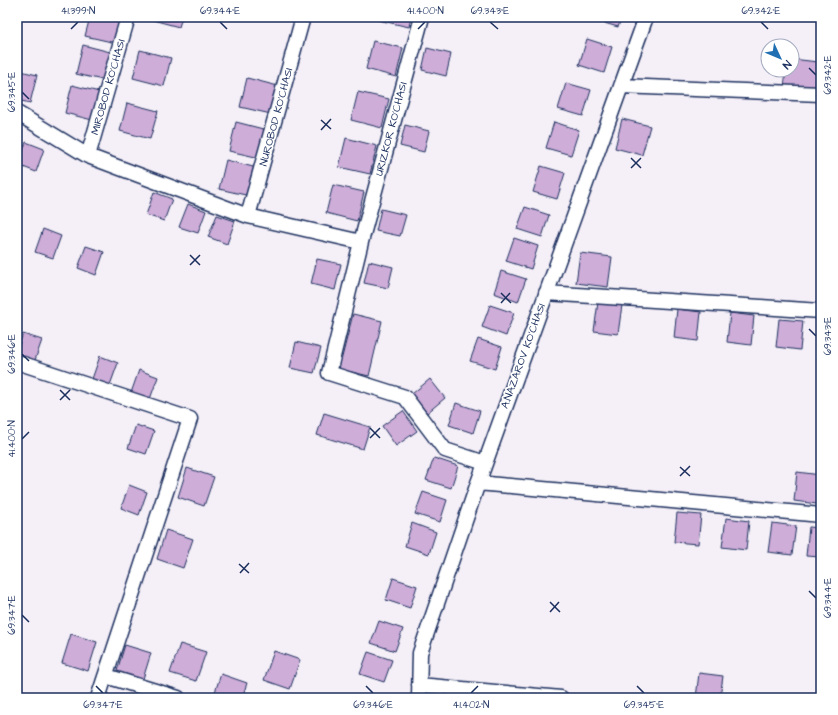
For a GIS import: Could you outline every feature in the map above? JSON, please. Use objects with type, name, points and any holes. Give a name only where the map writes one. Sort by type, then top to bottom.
[{"type":"street","name":"MIROBOD KO'CHASI","points":[[88,156],[128,17]]},
{"type":"street","name":"NUROBOD KO'CHASI","points":[[248,216],[303,17]]},
{"type":"street","name":"URIZKOR KO'CHASI","points":[[422,17],[361,242],[329,373],[405,397],[445,450],[485,463]]},
{"type":"street","name":"A.NAZAROV KO'CHASI","points":[[419,692],[420,653],[485,463],[646,17]]},
{"type":"street","points":[[621,86],[821,94]]},
{"type":"street","points":[[17,113],[88,156],[248,216],[361,242]]},
{"type":"street","points":[[546,293],[821,311]]},
{"type":"street","points":[[17,362],[190,419],[98,698]]},
{"type":"street","points":[[478,483],[821,515]]},
{"type":"street","points":[[106,676],[178,698]]},
{"type":"street","points":[[419,692],[561,698]]},
{"type":"building","points":[[90,17],[123,17],[116,43],[85,36]]},
{"type":"building","points":[[149,17],[182,17],[179,27],[149,19]]},
{"type":"building","points":[[379,17],[411,17],[409,27],[378,20]]},
{"type":"building","points":[[595,17],[622,17],[618,27],[594,20]]},
{"type":"building","points":[[587,39],[612,47],[604,73],[579,65]]},
{"type":"building","points":[[373,41],[403,48],[396,77],[366,69]]},
{"type":"building","points":[[83,45],[114,53],[107,81],[76,74]]},
{"type":"building","points":[[427,48],[451,54],[446,76],[422,70]]},
{"type":"building","points":[[140,50],[171,58],[164,86],[133,78]]},
{"type":"building","points":[[800,60],[818,62],[815,91],[784,88],[785,78],[800,78]]},
{"type":"building","points":[[17,70],[37,75],[30,103],[17,100]]},
{"type":"building","points":[[247,78],[278,86],[271,114],[240,107]]},
{"type":"building","points":[[566,83],[591,90],[583,116],[558,109]]},
{"type":"building","points":[[72,85],[103,93],[96,121],[65,113]]},
{"type":"building","points":[[358,92],[389,99],[382,128],[351,120]]},
{"type":"building","points":[[127,103],[158,111],[150,139],[120,131]]},
{"type":"building","points":[[622,119],[650,126],[642,155],[615,148]]},
{"type":"building","points":[[236,122],[267,130],[260,158],[229,151]]},
{"type":"building","points":[[554,122],[579,130],[571,155],[546,148]]},
{"type":"building","points":[[405,125],[429,131],[424,152],[400,146]]},
{"type":"building","points":[[346,138],[377,146],[370,174],[339,167]]},
{"type":"building","points":[[26,142],[44,149],[36,172],[18,165]]},
{"type":"building","points":[[226,160],[257,168],[250,196],[219,189]]},
{"type":"building","points":[[541,166],[565,173],[557,199],[533,192]]},
{"type":"building","points":[[333,185],[364,192],[357,221],[326,213]]},
{"type":"building","points":[[154,192],[172,199],[164,221],[146,215]]},
{"type":"building","points":[[188,204],[206,211],[198,233],[179,227]]},
{"type":"building","points":[[525,207],[549,215],[542,237],[517,229]]},
{"type":"building","points":[[381,209],[406,215],[400,236],[376,231]]},
{"type":"building","points":[[217,215],[235,221],[227,244],[208,237]]},
{"type":"building","points":[[43,229],[61,236],[53,258],[35,252]]},
{"type":"building","points":[[514,238],[538,246],[531,269],[506,261]]},
{"type":"building","points":[[86,246],[104,252],[96,275],[78,268]]},
{"type":"building","points":[[580,253],[612,257],[608,287],[576,283]]},
{"type":"building","points":[[317,259],[341,264],[335,290],[311,284]]},
{"type":"building","points":[[369,261],[393,267],[388,288],[364,283]]},
{"type":"building","points":[[501,271],[526,279],[518,302],[494,293]]},
{"type":"building","points":[[598,302],[622,305],[618,334],[594,331]]},
{"type":"building","points":[[490,305],[514,313],[506,336],[482,327]]},
{"type":"building","points":[[677,309],[701,312],[698,341],[674,338]]},
{"type":"building","points":[[730,313],[754,316],[751,345],[727,342]]},
{"type":"building","points":[[353,314],[382,321],[369,376],[339,369]]},
{"type":"building","points":[[779,319],[803,321],[800,350],[776,347]]},
{"type":"building","points":[[23,334],[42,340],[34,363],[17,357],[17,351]]},
{"type":"building","points":[[478,339],[502,347],[495,369],[470,361]]},
{"type":"building","points":[[296,342],[321,348],[314,373],[290,368]]},
{"type":"building","points":[[100,356],[118,363],[110,385],[92,379]]},
{"type":"building","points":[[139,370],[158,377],[150,399],[131,393]]},
{"type":"building","points":[[430,379],[445,398],[427,413],[412,394]]},
{"type":"building","points":[[456,403],[480,411],[473,433],[449,425]]},
{"type":"building","points":[[403,411],[417,431],[396,446],[382,426]]},
{"type":"building","points":[[324,413],[370,427],[363,449],[317,435]]},
{"type":"building","points":[[136,425],[154,431],[146,454],[128,448]]},
{"type":"building","points":[[434,458],[458,466],[451,488],[426,480]]},
{"type":"building","points":[[187,468],[214,477],[204,506],[178,497]]},
{"type":"building","points":[[797,472],[821,475],[817,504],[794,501]]},
{"type":"building","points":[[129,485],[147,492],[139,515],[121,508]]},
{"type":"building","points":[[423,492],[447,500],[440,522],[415,514]]},
{"type":"building","points":[[677,513],[701,515],[698,544],[674,542]]},
{"type":"building","points":[[726,518],[749,521],[746,550],[722,547]]},
{"type":"building","points":[[412,523],[436,532],[429,554],[405,546]]},
{"type":"building","points":[[772,523],[796,526],[792,555],[768,552]]},
{"type":"building","points":[[809,527],[821,528],[821,557],[806,556]]},
{"type":"building","points":[[166,530],[193,539],[183,568],[157,559]]},
{"type":"building","points":[[393,578],[417,586],[410,608],[386,600]]},
{"type":"building","points":[[379,621],[403,629],[395,651],[371,643]]},
{"type":"building","points":[[71,634],[97,642],[88,671],[62,663]]},
{"type":"building","points":[[180,644],[206,652],[196,681],[170,673]]},
{"type":"building","points":[[125,645],[151,653],[142,682],[116,674]]},
{"type":"building","points":[[274,651],[300,660],[290,689],[264,680]]},
{"type":"building","points":[[368,652],[392,660],[384,682],[360,674]]},
{"type":"building","points":[[699,673],[723,676],[720,698],[696,698]]},
{"type":"building","points":[[221,674],[247,683],[242,698],[213,698]]}]
